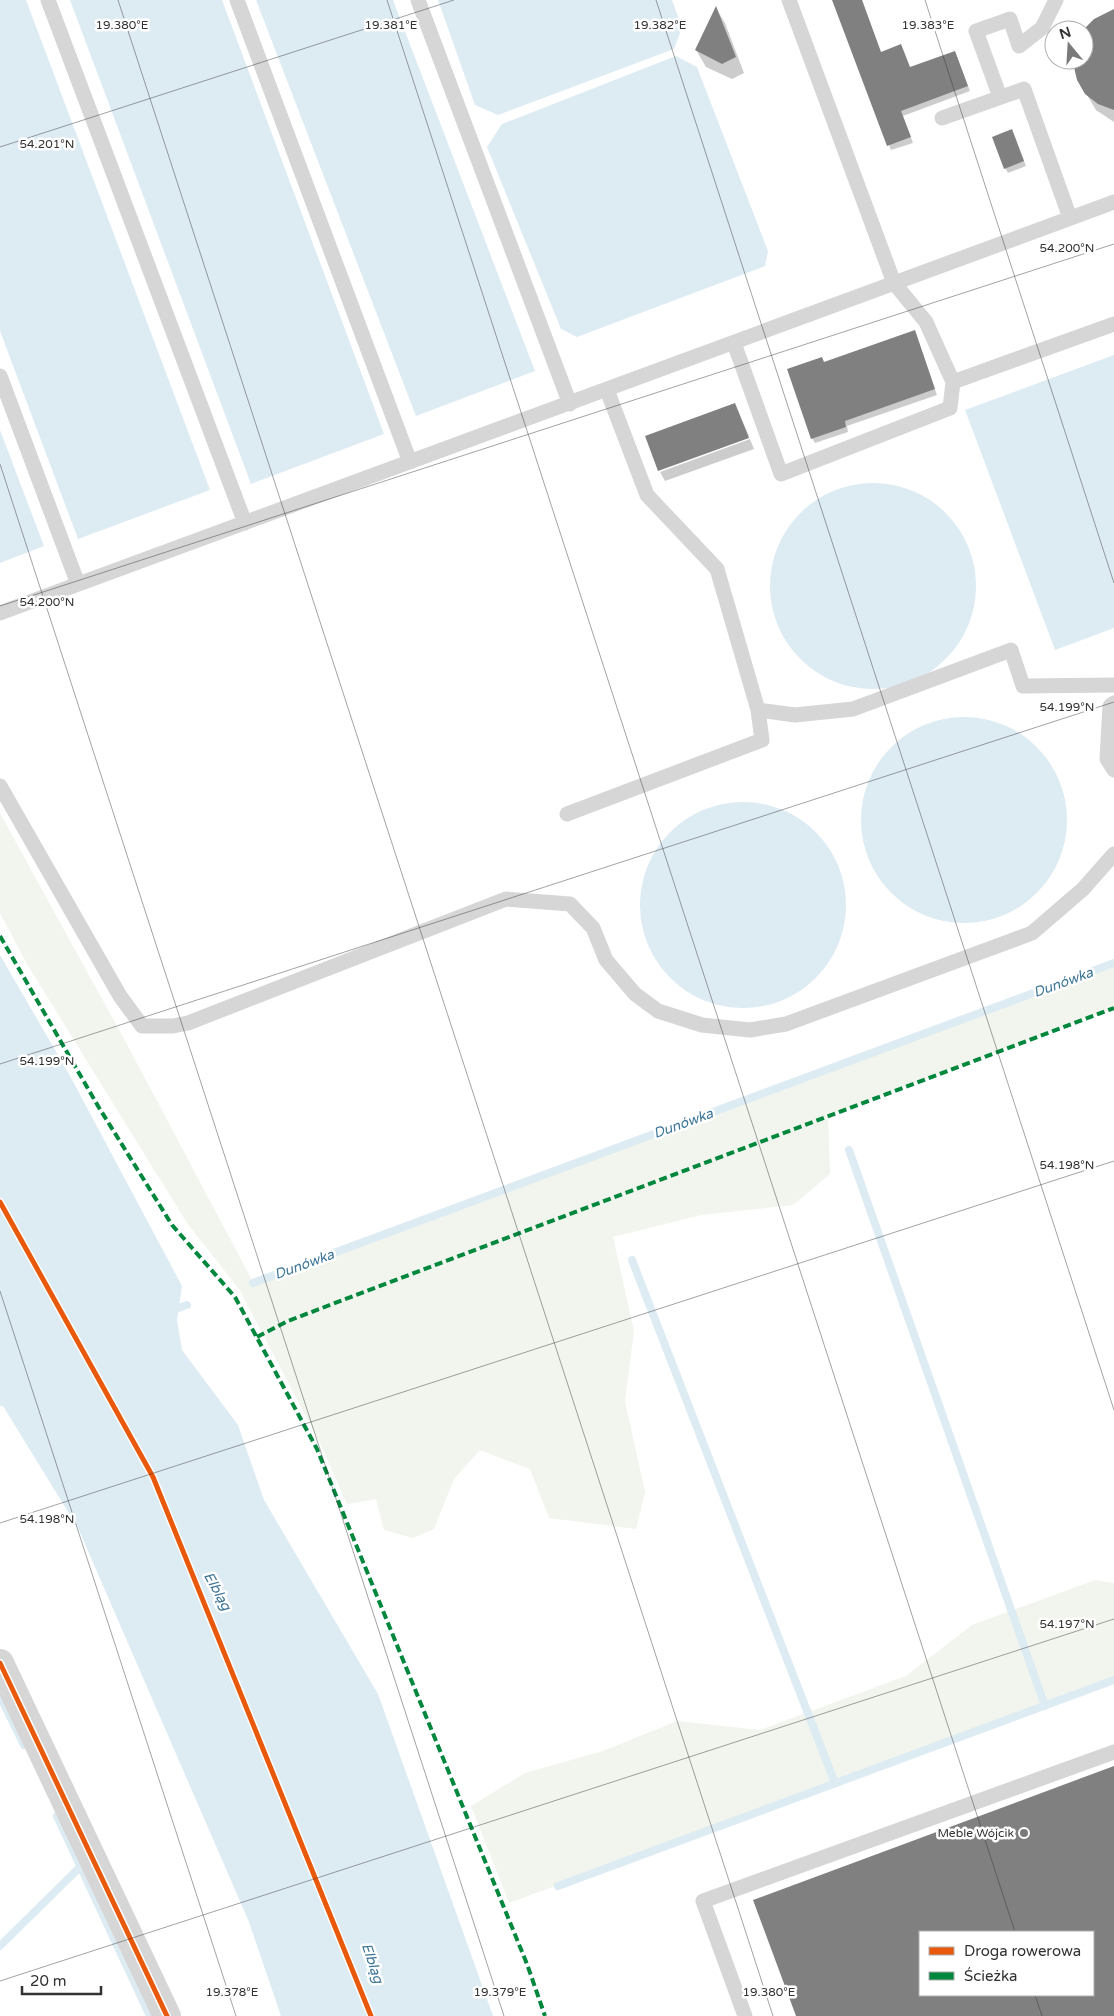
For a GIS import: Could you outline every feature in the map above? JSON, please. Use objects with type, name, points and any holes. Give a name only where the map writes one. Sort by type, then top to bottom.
[{"type":"street","points":[[0,1663],[167,2016]]},
{"type":"lane","points":[[48,0],[245,523]]},
{"type":"lane","points":[[237,0],[410,462]]},
{"type":"lane","points":[[418,0],[570,404]]},
{"type":"lane","points":[[734,343],[781,474],[950,408],[953,382],[926,322],[894,283],[789,0]]},
{"type":"lane","points":[[1000,97],[976,31],[1010,19],[1019,46],[1042,28],[1056,0]]},
{"type":"lane","points":[[942,118],[1024,89],[1070,218]]},
{"type":"lane","points":[[0,612],[570,404],[1114,202]]},
{"type":"lane","points":[[953,382],[1114,324]]},
{"type":"lane","points":[[0,376],[78,584]]},
{"type":"lane","points":[[567,814],[762,740],[758,710],[717,569],[647,494],[607,390]]},
{"type":"lane","points":[[758,710],[795,715],[853,709],[1011,650],[1023,686],[1114,685]]},
{"type":"lane","points":[[1114,703],[1110,706],[1107,759],[1114,770]]},
{"type":"lane","points":[[0,786],[120,996],[142,1026],[173,1026],[188,1023],[506,899],[570,904],[593,928],[606,960],[635,994],[658,1010],[702,1025],[750,1030],[803,1018],[1032,933],[1083,889],[1114,854]]},
{"type":"lane","points":[[745,2016],[703,1901],[1114,1752]]},
{"type":"shaded area","points":[[0,813],[130,1050],[253,1282],[1114,963],[1114,1008],[828,1116],[830,1174],[793,1205],[701,1215],[613,1237],[634,1331],[625,1401],[645,1492],[636,1529],[549,1518],[530,1469],[480,1450],[454,1479],[434,1529],[413,1538],[384,1530],[376,1499],[347,1504],[321,1445],[239,1289],[187,1223],[27,964],[0,913]]},
{"type":"shaded area","points":[[1095,1580],[1114,1583],[1114,1680],[509,1903],[471,1806],[525,1773],[603,1751],[677,1721],[760,1730],[906,1676],[972,1625]]},
{"type":"water","points":[[0,0],[26,0],[210,490],[78,539],[0,331]]},
{"type":"water","points":[[70,0],[222,0],[384,434],[251,484]]},
{"type":"water","points":[[256,0],[393,0],[535,371],[416,416]]},
{"type":"water","points":[[438,0],[672,0],[682,27],[674,49],[498,115],[475,105]]},
{"type":"water","points":[[676,56],[697,67],[768,251],[765,266],[577,337],[561,329],[487,147],[502,124]]},
{"type":"water","points":[[1114,355],[1114,628],[1055,650],[965,410]]},
{"type":"water","points":[[0,430],[44,546],[0,563]]},
{"type":"water","points":[[873,483],[893,485],[912,491],[921,495],[946,513],[964,538],[968,547],[974,566],[976,586],[974,606],[968,625],[964,634],[946,659],[921,677],[912,681],[893,687],[873,689],[853,687],[834,681],[825,677],[800,659],[782,634],[778,625],[772,606],[770,586],[772,566],[778,547],[782,538],[800,513],[825,495],[834,491],[853,485]]},
{"type":"water","points":[[964,717],[984,719],[1003,725],[1012,729],[1037,747],[1055,772],[1059,781],[1065,800],[1067,820],[1065,840],[1059,859],[1055,868],[1037,893],[1012,911],[1003,915],[984,921],[964,923],[944,921],[925,915],[916,911],[891,893],[873,868],[869,859],[863,840],[861,820],[863,800],[869,781],[873,772],[891,747],[916,729],[925,725],[944,719]]},
{"type":"water","points":[[743,802],[763,804],[782,810],[791,814],[816,832],[834,857],[838,866],[844,885],[846,905],[844,925],[838,944],[834,953],[816,978],[791,996],[782,1000],[763,1006],[743,1008],[723,1006],[704,1000],[695,996],[670,978],[652,953],[648,944],[642,925],[640,905],[642,885],[648,866],[652,857],[670,832],[695,814],[704,810],[723,804]]},
{"type":"water","name":"Elbląg","points":[[0,955],[69,1074],[182,1286],[177,1320],[182,1350],[238,1425],[264,1500],[378,1694],[493,2016],[281,2016],[249,1922],[78,1528],[3,1406],[0,1406]]},
{"type":"building","points":[[832,0],[862,0],[881,52],[901,44],[910,67],[955,51],[968,86],[901,111],[911,137],[887,146]]},
{"type":"building","points":[[716,6],[736,57],[722,64],[695,50]]},
{"type":"building","points":[[1114,9],[1114,110],[1098,104],[1085,94],[1077,80],[1075,70],[1094,70],[1094,19]]},
{"type":"building","points":[[1012,129],[1024,161],[1004,169],[992,137]]},
{"type":"building","points":[[915,330],[935,389],[845,421],[846,427],[811,439],[787,369],[822,357],[824,362]]},
{"type":"building","points":[[735,403],[749,438],[658,471],[645,436]]},
{"type":"building","name":"Meble Wójcik","points":[[1114,1766],[1114,2016],[796,2016],[753,1900]]},
{"type":"waterway","name":"Dunówka","points":[[253,1283],[1114,963]]},
{"type":"waterway","points":[[849,1150],[1045,1706]]},
{"type":"waterway","points":[[632,1260],[835,1783]]},
{"type":"waterway","points":[[170,1311],[187,1305]]},
{"type":"waterway","points":[[558,1886],[1114,1680]]},
{"type":"waterway","points":[[0,1696],[24,1745]]},
{"type":"waterway","points":[[57,1816],[150,2016]]},
{"type":"waterway","points":[[0,1946],[81,1866]]},
{"type":"ferry route","points":[[0,1202],[153,1477],[371,2016]]},
{"type":"marked path","points":[[0,936],[98,1106],[172,1225],[235,1297],[317,1449],[527,1964],[545,2016]]},
{"type":"marked path","points":[[257,1337],[288,1321],[1114,1008]]},
{"type":"cycle path","points":[[0,1202],[153,1477],[371,2016]]},
{"type":"cycle path","points":[[0,1663],[167,2016]]},
{"type":"place","name":"Meble Wójcik","points":[[1024,1833]]}]
